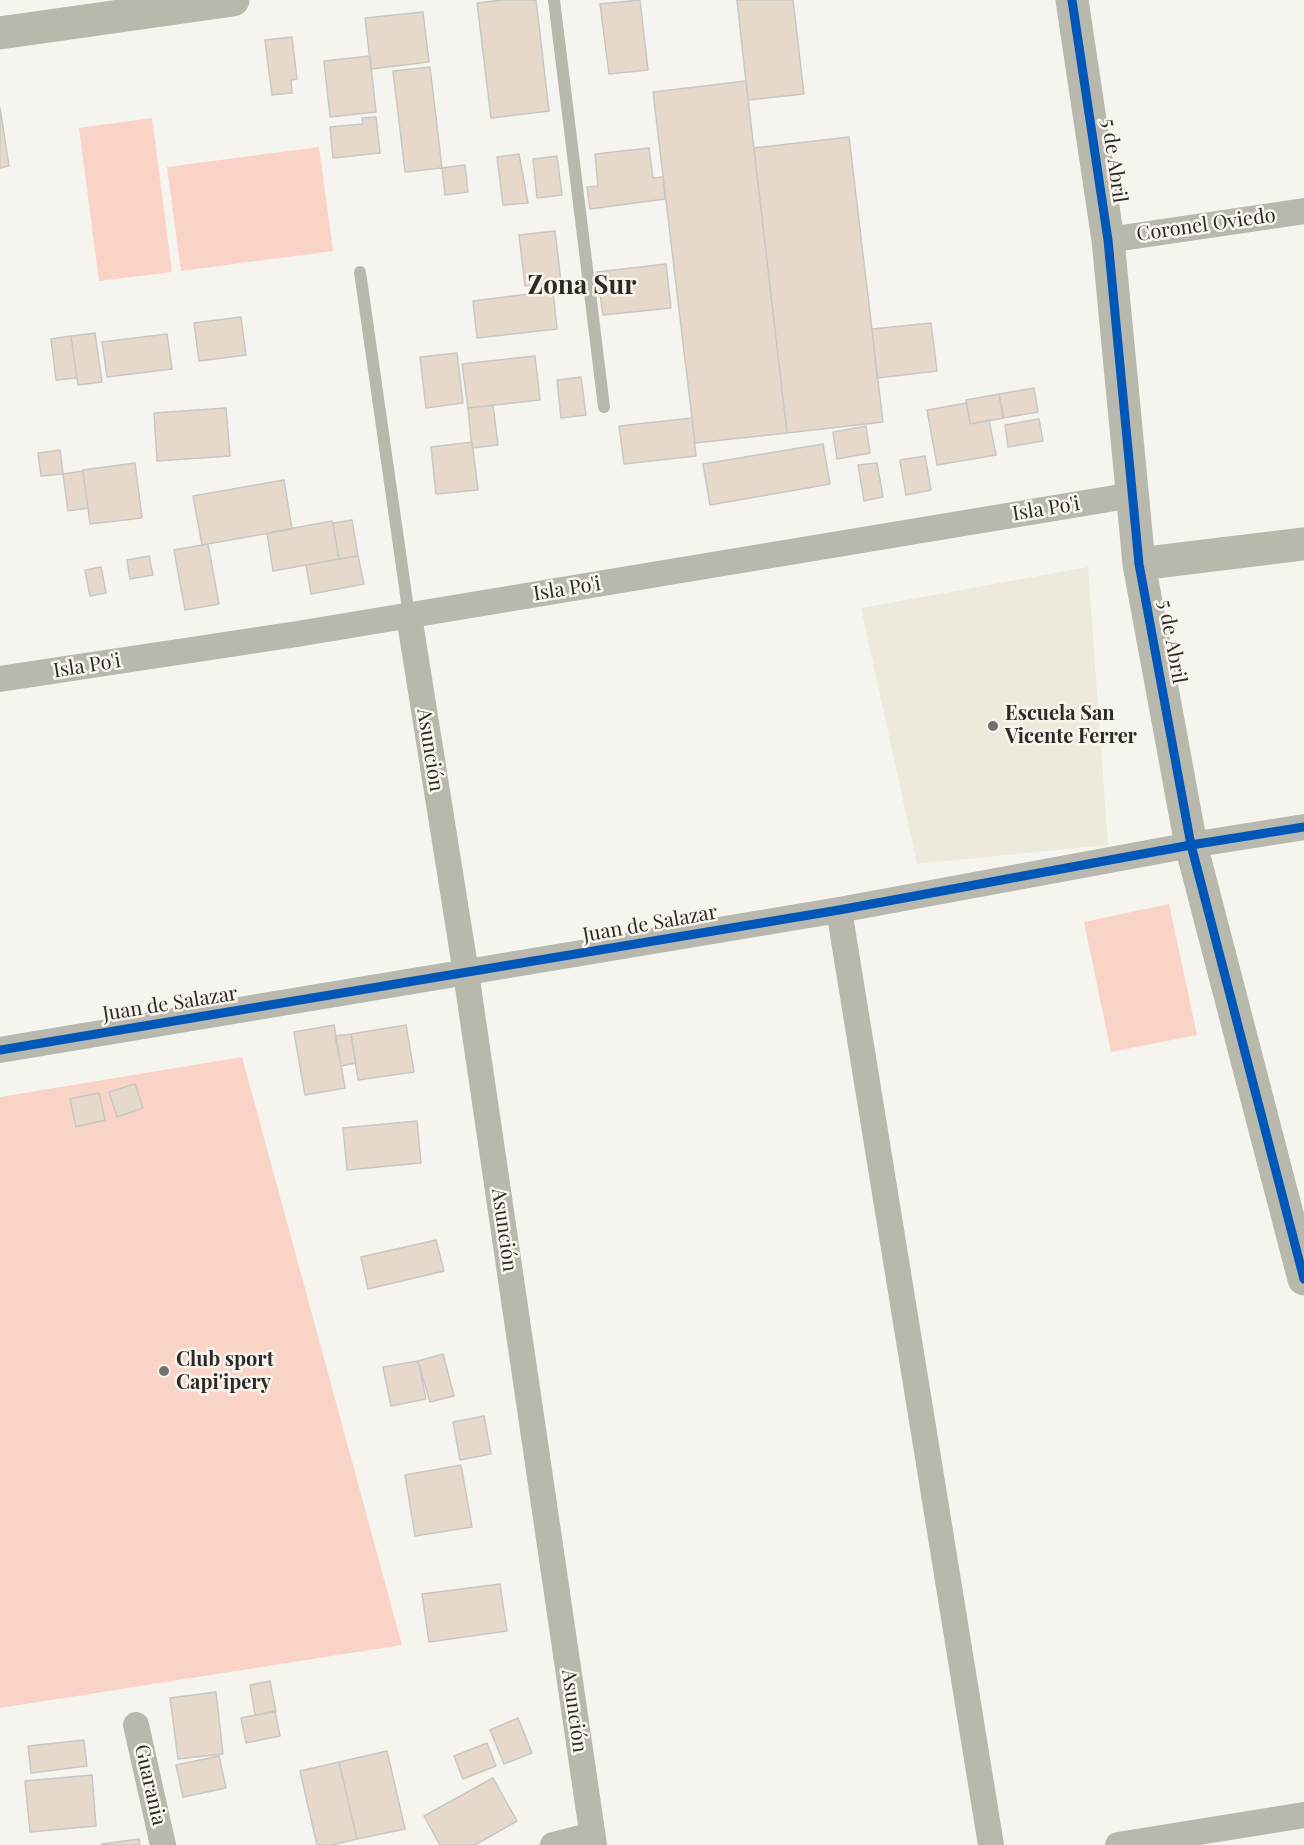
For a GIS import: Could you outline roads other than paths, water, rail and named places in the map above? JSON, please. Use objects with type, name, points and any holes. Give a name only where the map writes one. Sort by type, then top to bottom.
[{"type":"street","points":[[0,33],[233,0]]},
{"type":"street","name":"5 de Abril","points":[[1072,0],[1107,240],[1139,564],[1191,845],[1304,1279]]},
{"type":"street","name":"Coronel Oviedo","points":[[1107,240],[1304,211]]},
{"type":"street","name":"Isla Po'i","points":[[0,679],[409,616],[1132,495]]},
{"type":"street","points":[[1139,564],[1304,544]]},
{"type":"street","name":"Asunción","points":[[409,616],[466,973],[593,1840]]},
{"type":"street","name":"Juan de Salazar","points":[[0,1050],[839,910],[1191,845],[1304,827]]},
{"type":"street","points":[[839,910],[991,1845]]},
{"type":"street","name":"Guarania","points":[[136,1725],[163,1845]]},
{"type":"street","points":[[1118,1845],[1304,1815]]},
{"type":"street","points":[[553,1845],[593,1840]]},
{"type":"lane","points":[[554,0],[604,407]]},
{"type":"lane","points":[[360,272],[409,616]]},
{"type":"place","name":"Escuela San Vicente Ferrer","points":[[993,726]]},
{"type":"place","name":"Club sport Capi'ipery","points":[[164,1371]]},
{"type":"district","name":"Zona Sur","points":[[582,286]]}]
